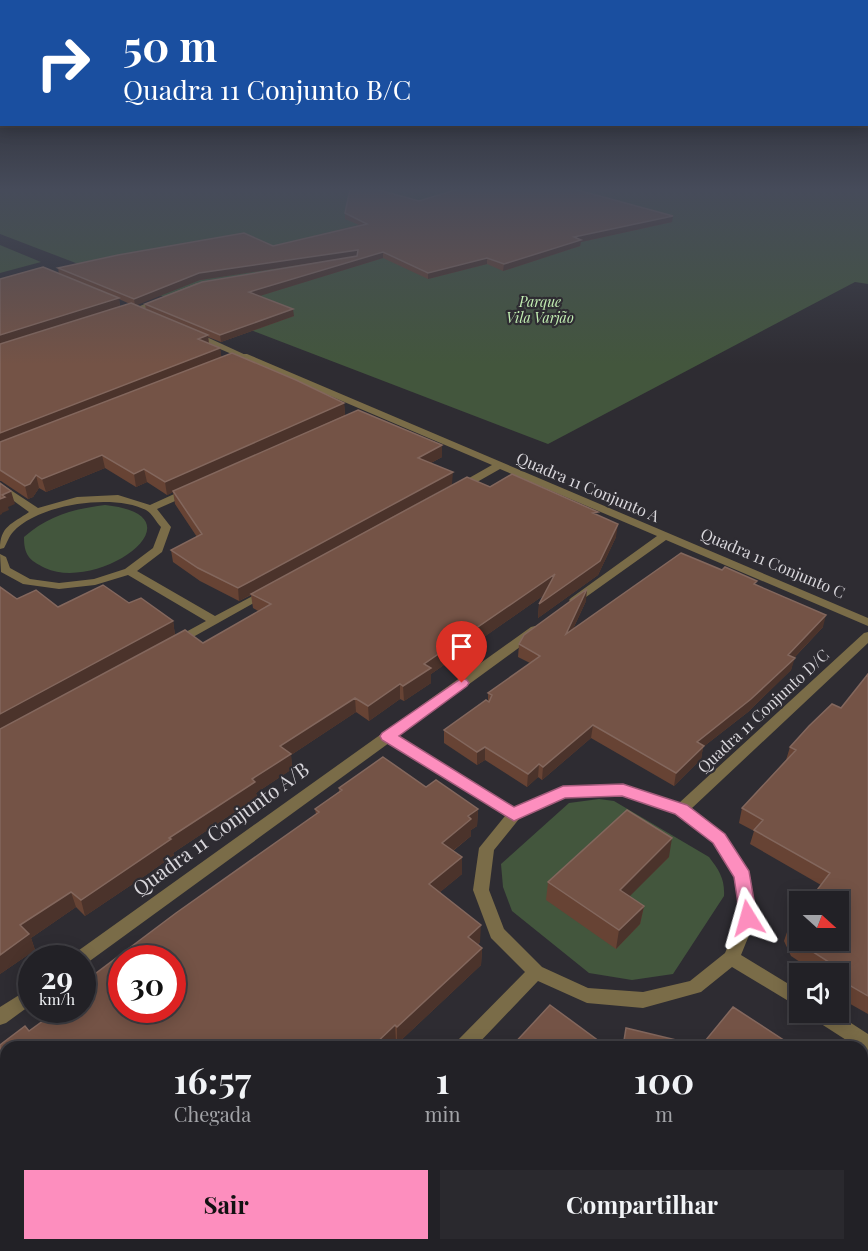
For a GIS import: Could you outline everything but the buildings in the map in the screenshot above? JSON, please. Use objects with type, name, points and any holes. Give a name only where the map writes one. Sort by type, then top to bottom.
[{"type":"street","points":[[123,314],[180,290],[209,282]]},
{"type":"street","points":[[132,309],[145,315]]},
{"type":"street","name":"Quadra 11 Conjunto A","points":[[189,333],[664,536]]},
{"type":"street","points":[[233,360],[244,356]]},
{"type":"street","points":[[358,415],[369,410]]},
{"type":"street","points":[[449,493],[500,465]]},
{"type":"street","points":[[0,486],[36,512]]},
{"type":"street","points":[[151,508],[194,489]]},
{"type":"street","points":[[0,546],[9,530],[36,512],[77,500],[118,498],[151,508],[166,526],[158,549],[129,571],[95,582],[59,586],[27,582],[3,571],[0,557]]},
{"type":"street","points":[[569,605],[664,536]]},
{"type":"street","name":"Quadra 11 Conjunto C","points":[[664,536],[705,551],[868,622]]},
{"type":"street","points":[[129,571],[214,621]]},
{"type":"street","points":[[163,649],[276,588]]},
{"type":"street","name":"Quadra 11 Conjunto A/B","points":[[96,947],[550,619]]},
{"type":"street","name":"Quadra 11 Conjunto D/C","points":[[681,810],[868,636]]},
{"type":"street","points":[[388,736],[514,815]]},
{"type":"street","points":[[623,790],[681,810],[719,839],[742,876],[748,918],[731,958],[695,987],[644,1000],[587,995],[536,972],[497,933],[481,890],[487,848],[514,815],[563,792],[623,790]]},
{"type":"street","points":[[731,958],[789,994]]},
{"type":"street","points":[[470,1041],[536,972]]},
{"type":"street","points":[[0,1017],[18,1004]]},
{"type":"street","points":[[835,1023],[863,1041]]},
{"type":"green space","points":[[0,247],[6,247],[41,262],[0,273]]},
{"type":"green space","name":"Parque Vila Varjão","points":[[35,247],[868,247],[868,284],[855,282],[548,444]]},
{"type":"green space","points":[[105,505],[134,512],[146,523],[145,536],[134,550],[115,562],[92,570],[67,573],[45,568],[28,556],[24,537],[42,524],[62,515]]},
{"type":"green space","points":[[599,799],[614,801],[709,857],[721,875],[724,896],[673,974],[632,980],[589,973],[512,911],[503,887],[501,864],[569,803]]},
{"type":"route","points":[[462,683],[388,736],[514,815],[563,792],[623,790],[681,810],[719,839],[742,876],[748,918]]}]
